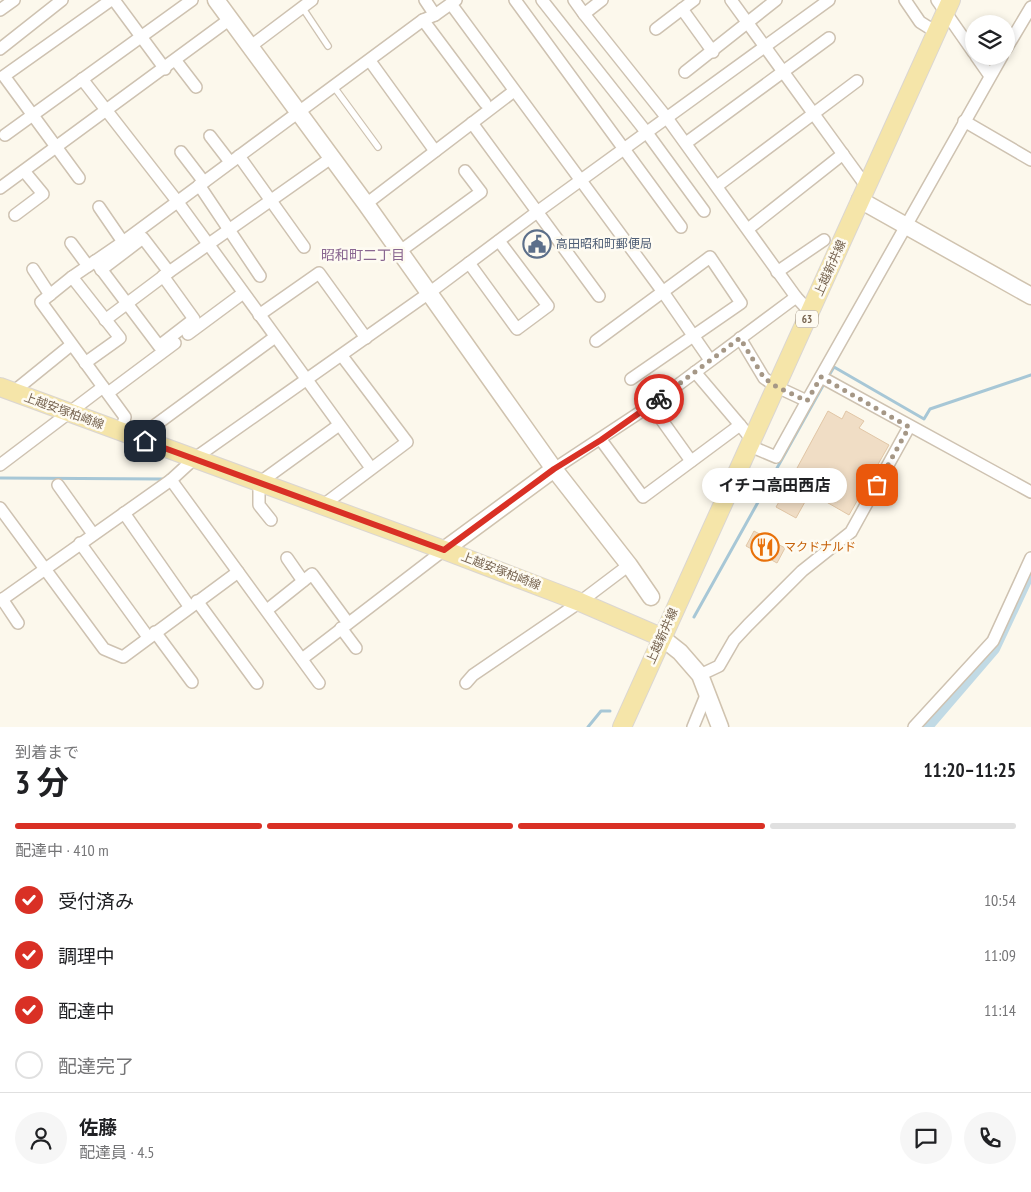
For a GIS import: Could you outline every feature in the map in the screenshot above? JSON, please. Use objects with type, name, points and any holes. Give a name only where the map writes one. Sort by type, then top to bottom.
[{"type":"main road","name":"上越新井線","points":[[622,727],[661,637],[777,387],[936,32],[944,4]]},
{"type":"main road","name":"上越安塚柏崎線","points":[[6,389],[67,414],[195,458],[444,550],[580,602],[661,637]]},
{"type":"street","points":[[0,10],[14,0]]},
{"type":"street","points":[[0,49],[62,0]]},
{"type":"street","points":[[79,178],[4,76],[113,0],[165,69]]},
{"type":"street","points":[[5,135],[34,116],[192,0]]},
{"type":"street","points":[[216,0],[366,204],[554,469],[628,564],[651,597]]},
{"type":"street","points":[[425,0],[435,15]]},
{"type":"street","points":[[516,0],[681,227]]},
{"type":"street","points":[[542,0],[704,211]]},
{"type":"street","points":[[574,0],[686,143],[796,297],[810,312]]},
{"type":"street","points":[[584,14],[602,0]]},
{"type":"street","points":[[656,28],[694,0]]},
{"type":"street","points":[[732,0],[843,154],[863,193],[905,225],[1031,296]]},
{"type":"street","points":[[685,72],[713,52],[747,21],[776,0]]},
{"type":"street","points":[[18,623],[1,600],[171,480],[195,458],[342,356],[829,0]]},
{"type":"street","points":[[905,0],[920,22],[936,32]]},
{"type":"street","points":[[95,265],[201,183],[370,61],[423,20],[435,15],[454,2],[514,91],[582,181],[710,360]]},
{"type":"street","points":[[250,46],[307,4]]},
{"type":"street","points":[[944,4],[965,38]]},
{"type":"street","points":[[1015,34],[1031,7]]},
{"type":"street","points":[[682,10],[713,52]]},
{"type":"street","points":[[0,188],[230,20]]},
{"type":"street","points":[[423,20],[485,103]]},
{"type":"street","points":[[686,143],[829,38]]},
{"type":"street","points":[[176,61],[196,87]]},
{"type":"street","points":[[370,61],[435,151]]},
{"type":"street","points":[[982,65],[990,76]]},
{"type":"street","points":[[695,372],[740,425],[751,443],[776,457],[997,65]]},
{"type":"street","points":[[82,79],[177,201],[242,294],[371,468]]},
{"type":"street","points":[[717,186],[857,81]]},
{"type":"street","points":[[366,204],[514,91]]},
{"type":"street","points":[[472,122],[599,296]]},
{"type":"street","points":[[964,122],[1031,160]]},
{"type":"street","points":[[210,136],[235,159],[270,199],[304,247]]},
{"type":"street","points":[[181,152],[229,228],[231,236],[260,276]]},
{"type":"street","points":[[748,229],[843,154]]},
{"type":"street","points":[[105,320],[229,228],[331,158]]},
{"type":"street","points":[[15,215],[43,194],[24,170]]},
{"type":"street","points":[[400,252],[480,192],[465,171]]},
{"type":"street","points":[[99,207],[123,242]]},
{"type":"street","points":[[71,243],[95,265],[127,303],[159,346],[194,319],[143,238],[95,265],[72,277],[41,302],[124,417],[121,432]]},
{"type":"street","points":[[778,272],[824,240]]},
{"type":"street","points":[[469,263],[517,329],[548,306],[499,241]]},
{"type":"street","points":[[596,341],[710,257],[741,303],[631,379]]},
{"type":"street","points":[[33,269],[50,295]]},
{"type":"street","points":[[259,315],[316,270],[366,338]]},
{"type":"street","points":[[72,277],[120,338],[85,363]]},
{"type":"street","points":[[0,466],[67,414],[106,390],[242,294]]},
{"type":"street","points":[[302,659],[344,625],[554,469],[601,440],[796,297]]},
{"type":"street","points":[[145,441],[150,428],[274,337]]},
{"type":"street","points":[[740,338],[764,378],[777,387],[807,401]]},
{"type":"street","points":[[6,389],[71,345]]},
{"type":"street","points":[[322,506],[407,442],[342,356]]},
{"type":"street","points":[[821,377],[909,427],[1031,492]]},
{"type":"street","points":[[651,404],[691,461]]},
{"type":"street","points":[[271,520],[259,505],[259,483],[339,425]]},
{"type":"street","points":[[601,440],[643,497],[740,425]]},
{"type":"street","points":[[700,675],[718,666],[734,640],[748,625],[802,571],[851,532],[909,427]]},
{"type":"street","points":[[171,480],[319,683]]},
{"type":"street","points":[[58,485],[93,534]]},
{"type":"street","points":[[0,508],[43,570],[104,649],[123,656],[238,572]]},
{"type":"street","points":[[124,513],[193,604],[257,683]]},
{"type":"street","points":[[80,543],[152,635],[192,682]]},
{"type":"street","points":[[287,558],[303,581]]},
{"type":"street","points":[[914,727],[993,641],[1031,558]]},
{"type":"street","points":[[466,683],[473,675],[580,602],[628,564]]},
{"type":"street","points":[[267,610],[312,574],[356,648]]},
{"type":"street","points":[[661,637],[680,652],[700,675],[720,727]]},
{"type":"street","points":[[693,727],[707,693]]},
{"type":"lane","points":[[307,4],[328,46]]},
{"type":"lane","points":[[334,87],[378,147]]},
{"type":"building","points":[[828,411],[842,419],[846,411],[864,421],[859,428],[889,445],[849,515],[790,481]]},
{"type":"building","points":[[784,488],[806,500],[796,518],[776,507],[784,493],[782,492]]},
{"type":"building","name":"マクドナルド","points":[[754,531],[785,548],[777,563],[746,546]]},
{"type":"waterway","points":[[828,377],[834,367],[924,419],[930,409],[1031,375]]},
{"type":"waterway","points":[[694,617],[825,382]]},
{"type":"waterway","points":[[0,478],[162,479]]},
{"type":"waterway","points":[[928,727],[995,649],[1031,572]]},
{"type":"waterway","points":[[588,727],[601,711],[610,711]]},
{"type":"way so far","points":[[659,399],[740,338],[764,378],[777,387],[807,401],[821,377],[909,427],[877,485]]},
{"type":"place","name":"高田昭和町郵便局","points":[[537,244]]},
{"type":"place","name":"イチコ高田西店","points":[[877,485]]},
{"type":"place","name":"マクドナルド","points":[[765,547]]},
{"type":"district","name":"昭和町二丁目","points":[[363,255]]},
{"type":"route","points":[[145,441],[444,550],[554,469],[601,440],[659,399]]}]
